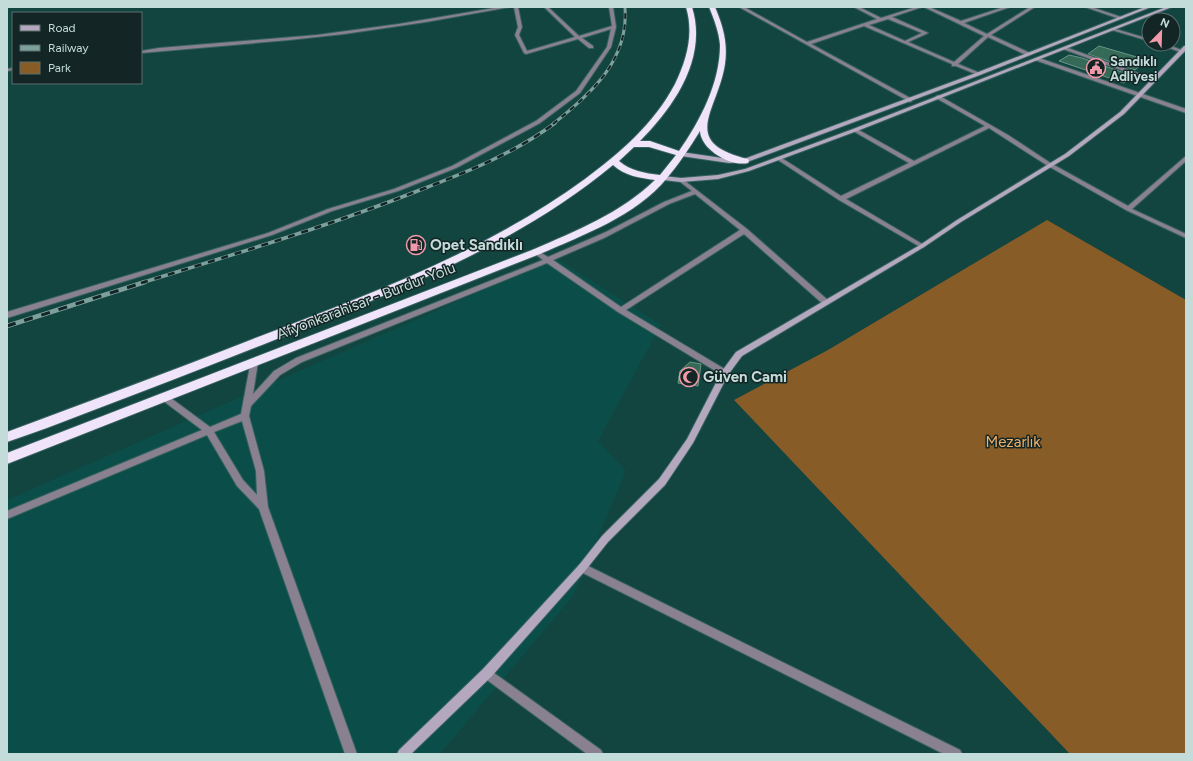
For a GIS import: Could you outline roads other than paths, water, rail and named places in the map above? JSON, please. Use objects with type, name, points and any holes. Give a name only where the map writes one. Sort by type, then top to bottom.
[{"type":"highway","name":"Afyonkarahisar - Burdur Yolu","points":[[7,437],[175,375],[374,296],[478,248],[549,208],[587,183],[614,161],[634,144],[657,118],[671,97],[688,65],[694,34],[694,24],[689,7]]},
{"type":"highway","name":"Afyonkarahisar - Burdur Yolu","points":[[7,459],[536,252],[603,221],[647,192],[663,178],[681,154],[705,115],[716,91],[723,59],[723,43],[720,27],[712,7]]},
{"type":"highway","points":[[705,115],[704,137],[710,145],[718,152],[745,161]]},
{"type":"highway","points":[[634,144],[650,144],[681,154]]},
{"type":"highway","points":[[614,161],[624,170],[643,176],[663,178]]},
{"type":"main road","points":[[681,154],[729,162],[745,161],[910,100],[1149,7]]},
{"type":"main road","points":[[663,178],[681,180],[718,177],[733,174],[855,130],[1170,7]]},
{"type":"main road","points":[[406,753],[486,673],[582,568],[605,539],[662,482],[690,441],[725,373],[739,354],[922,246],[959,221],[1067,155],[1122,113],[1153,80],[1183,52]]},
{"type":"street","points":[[142,52],[197,45],[289,39],[360,31],[423,22],[508,7]]},
{"type":"street","points":[[516,7],[520,27],[517,35],[526,53],[614,27]]},
{"type":"street","points":[[546,7],[591,47]]},
{"type":"street","points":[[7,315],[270,234],[330,210],[396,190],[454,167],[538,122],[578,92],[609,47],[614,27],[611,7]]},
{"type":"street","points":[[741,7],[910,100]]},
{"type":"street","points":[[856,7],[881,20]]},
{"type":"street","points":[[808,43],[920,7]]},
{"type":"street","points":[[926,7],[1028,54]]},
{"type":"street","points":[[960,23],[1008,7]]},
{"type":"street","points":[[954,65],[988,35],[1031,7]]},
{"type":"street","points":[[1087,7],[1122,18]]},
{"type":"street","points":[[888,17],[926,33],[905,42]]},
{"type":"street","points":[[865,25],[954,65],[978,74]]},
{"type":"street","points":[[1114,29],[1141,37]]},
{"type":"street","points":[[1065,48],[1153,80]]},
{"type":"street","points":[[1037,59],[1186,110]]},
{"type":"street","points":[[938,97],[989,126],[1050,165],[1128,209],[1186,236]]},
{"type":"street","points":[[841,199],[989,126]]},
{"type":"street","points":[[855,130],[913,163]]},
{"type":"street","points":[[778,158],[841,199],[922,246]]},
{"type":"street","points":[[1128,209],[1186,158]]},
{"type":"street","points":[[681,180],[789,267],[826,302]]},
{"type":"street","points":[[247,405],[277,374],[299,360],[547,260],[607,234],[668,201],[696,192]]},
{"type":"street","points":[[621,310],[744,230]]},
{"type":"street","points":[[536,252],[621,310],[725,373]]},
{"type":"street","points":[[254,362],[245,416],[260,471],[263,506],[351,754]]},
{"type":"street","points":[[165,398],[209,431],[240,483],[263,506]]},
{"type":"street","points":[[7,515],[245,416]]},
{"type":"street","points":[[582,568],[956,754]]},
{"type":"street","points":[[486,673],[597,754]]},
{"type":"railway","points":[[553,124],[581,100],[605,74],[621,43],[625,26],[625,7]]},
{"type":"railway","points":[[141,283],[317,228],[438,183],[507,153],[524,144],[555,123]]},
{"type":"railway","points":[[7,326],[145,282]]},
{"type":"place","name":"Sandıklı Adliyesi","points":[[1096,68]]},
{"type":"place","name":"Opet Sandıklı","points":[[416,245]]},
{"type":"place","name":"Güven Cami","points":[[689,377]]},
{"type":"park label","name":"Mezarlık","points":[[1013,442]]}]
